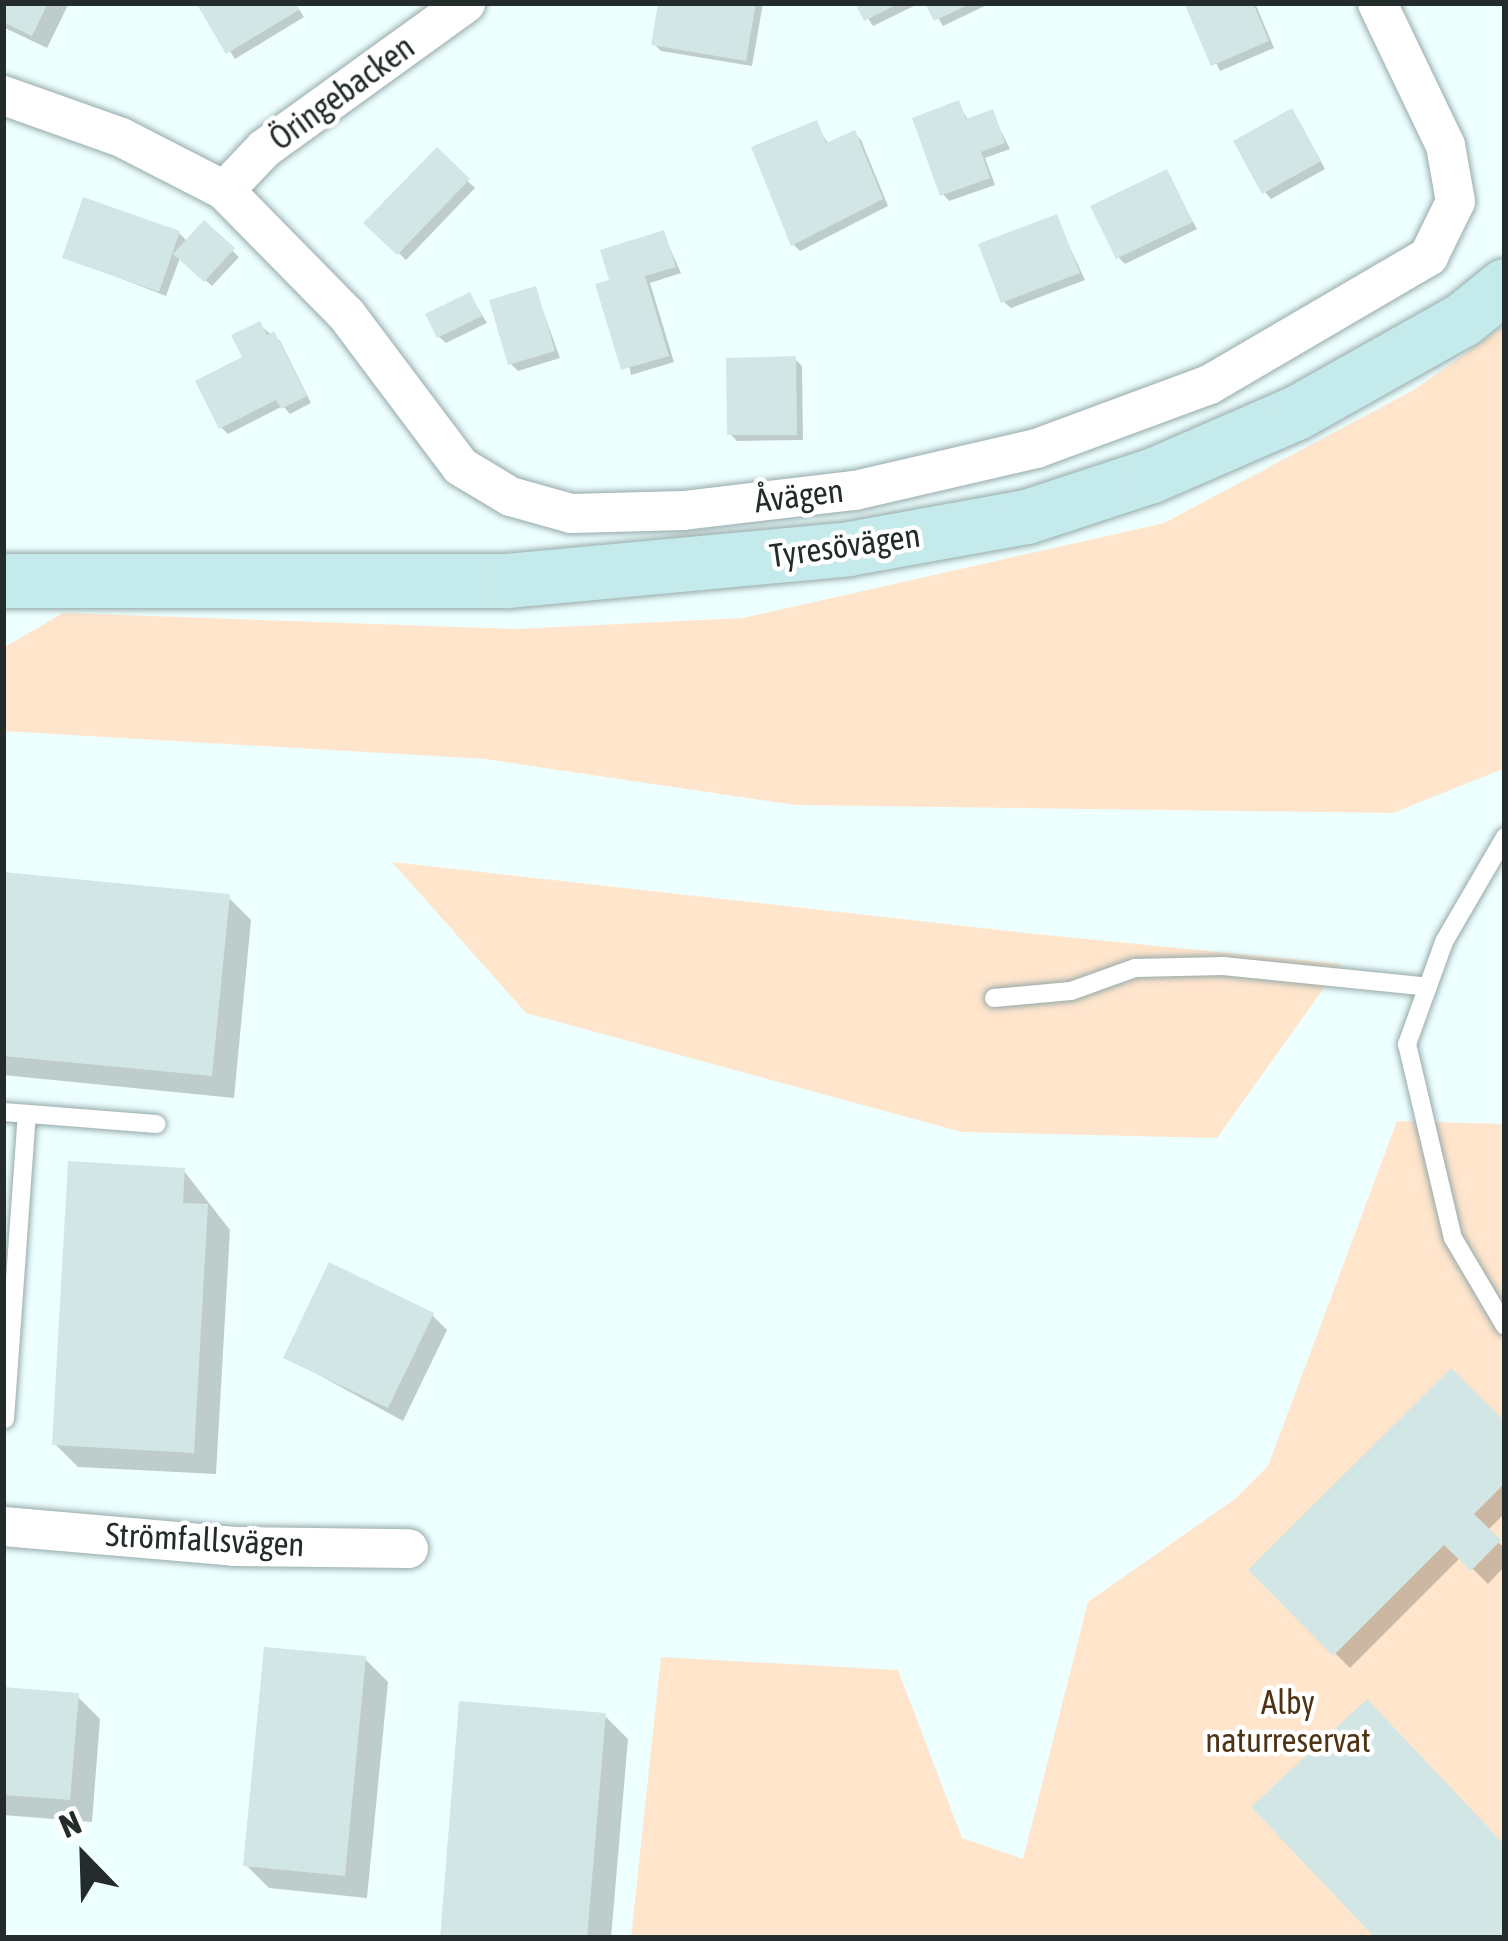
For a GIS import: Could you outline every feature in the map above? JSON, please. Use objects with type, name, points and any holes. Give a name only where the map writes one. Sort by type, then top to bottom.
[{"type":"main road","name":"Tyresövägen","points":[[3,581],[507,580],[849,550],[1027,517],[1152,476],[1297,413],[1463,320],[1505,286]]},
{"type":"main road","name":"Tyresövägen","points":[[3,561],[128,578]]},
{"type":"street","name":"Öringebacken","points":[[224,190],[264,148],[465,3]]},
{"type":"street","name":"Åvägen","points":[[3,95],[121,136],[224,190],[346,314],[460,466],[509,496],[571,513],[683,510],[854,490],[1036,448],[1209,384],[1428,256],[1455,201],[1445,145],[1377,3]]},
{"type":"street","name":"Strömfallsvägen","points":[[3,1526],[234,1546],[408,1548]]},
{"type":"lane","points":[[1505,837],[1444,942],[1407,1044],[1454,1238],[1488,1310],[1505,1326]]},
{"type":"lane","points":[[994,998],[1071,991],[1135,968],[1223,966],[1428,987]]},
{"type":"lane","points":[[3,1112],[157,1124]]},
{"type":"lane","points":[[4,1419],[27,1114]]},
{"type":"green space","points":[[1505,325],[1505,768],[1393,813],[795,805],[485,759],[3,731],[3,648],[63,613],[516,629],[743,618],[1164,523],[1414,390]]},
{"type":"green space","points":[[392,862],[1341,964],[1217,1138],[962,1132],[526,1013]]},
{"type":"green space","name":"Alby naturreservat","points":[[1397,1121],[1505,1124],[1505,1938],[631,1938],[661,1657],[898,1670],[962,1838],[1023,1859],[1088,1602],[1235,1499],[1268,1466]]},
{"type":"building","points":[[3,3],[48,3],[32,36],[3,22]]},
{"type":"building","points":[[196,3],[295,3],[299,10],[226,54]]},
{"type":"building","points":[[658,3],[756,3],[746,61],[651,45]]},
{"type":"building","points":[[855,3],[900,3],[864,21]]},
{"type":"building","points":[[925,3],[972,3],[934,21]]},
{"type":"building","points":[[1184,3],[1253,3],[1269,41],[1211,66]]},
{"type":"building","points":[[959,100],[966,119],[993,109],[1005,143],[981,152],[990,178],[940,196],[912,118]]},
{"type":"building","points":[[1292,108],[1321,161],[1262,194],[1233,141]]},
{"type":"building","points":[[817,120],[826,143],[855,130],[883,199],[791,246],[751,147]]},
{"type":"building","points":[[437,147],[470,179],[397,255],[363,223]]},
{"type":"building","points":[[1167,169],[1193,222],[1116,259],[1090,206]]},
{"type":"building","points":[[83,197],[180,231],[159,292],[62,258]]},
{"type":"building","points":[[1057,214],[1080,273],[1001,303],[978,244]]},
{"type":"building","points":[[204,220],[235,248],[204,282],[173,254]]},
{"type":"building","points":[[664,230],[676,267],[645,276],[669,356],[621,370],[595,284],[609,280],[600,250]]},
{"type":"building","points":[[536,286],[555,351],[508,365],[489,300]]},
{"type":"building","points":[[470,292],[482,316],[437,338],[425,314]]},
{"type":"building","points":[[260,321],[267,335],[274,331],[307,396],[281,409],[276,400],[219,429],[195,381],[242,357],[231,335]]},
{"type":"building","points":[[796,356],[797,435],[727,435],[726,358]]},
{"type":"building","points":[[3,872],[230,894],[212,1076],[3,1056]]},
{"type":"building","points":[[68,1161],[185,1168],[183,1203],[208,1204],[194,1453],[52,1445]]},
{"type":"building","points":[[329,1262],[434,1313],[388,1408],[283,1358]]},
{"type":"building","points":[[1451,1368],[1505,1422],[1505,1483],[1474,1514],[1501,1540],[1471,1571],[1444,1545],[1333,1656],[1248,1570]]},
{"type":"building","points":[[264,1647],[366,1656],[345,1876],[243,1866]]},
{"type":"building","points":[[3,1687],[79,1693],[70,1800],[3,1795]]},
{"type":"building","points":[[1367,1699],[1505,1845],[1505,1938],[1375,1938],[1251,1807]]},
{"type":"building","points":[[459,1701],[606,1713],[587,1938],[440,1938]]}]
